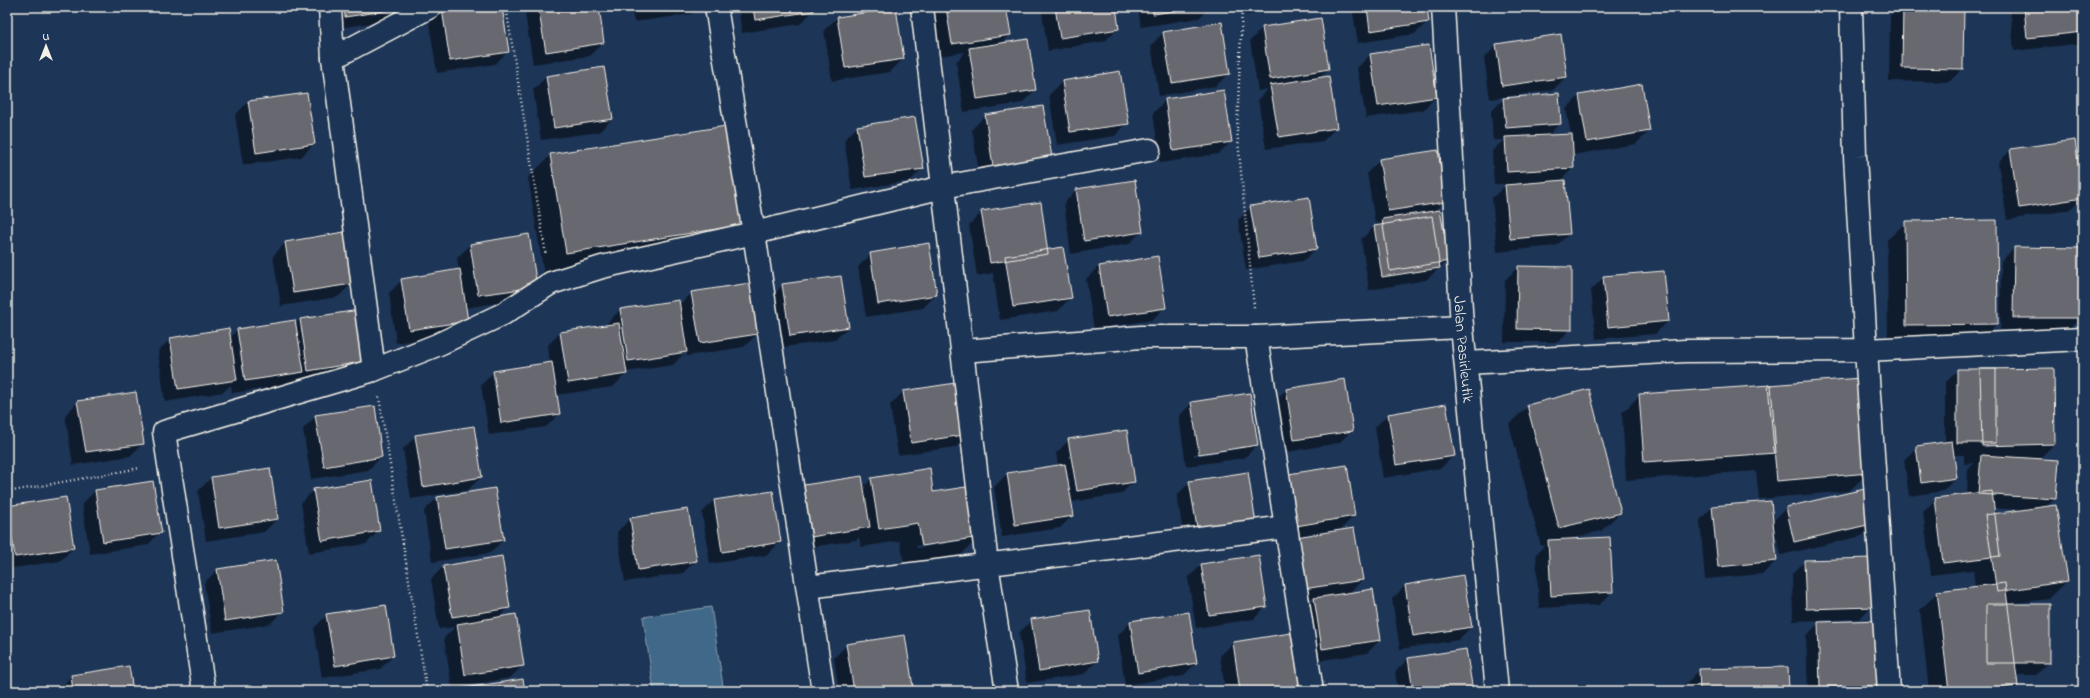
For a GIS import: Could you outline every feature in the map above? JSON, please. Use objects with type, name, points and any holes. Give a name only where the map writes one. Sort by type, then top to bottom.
[{"type":"street","points":[[330,7],[333,58],[374,370]]},
{"type":"street","points":[[333,58],[430,7]]},
{"type":"street","points":[[716,7],[754,233],[823,691]]},
{"type":"street","points":[[922,7],[987,564],[1007,691]]},
{"type":"street","name":"Jalan Pasirleutik","points":[[1443,7],[1462,326],[1497,691]]},
{"type":"street","points":[[1851,7],[1855,156],[1866,350],[1889,691]]},
{"type":"street","points":[[204,691],[164,432],[374,370],[437,345],[502,314],[551,283],[602,267],[754,233],[943,187],[1149,150]]},
{"type":"street","points":[[963,352],[1141,336],[1256,336],[1462,326]]},
{"type":"street","points":[[1256,336],[1312,691]]},
{"type":"street","points":[[1466,363],[1685,352],[1866,350],[2083,340]]},
{"type":"street","points":[[808,587],[1286,527]]},
{"type":"path","points":[[506,7],[551,283]]},
{"type":"path","points":[[1242,7],[1237,130],[1256,336]]},
{"type":"path","points":[[374,370],[427,691]]},
{"type":"path","points":[[7,492],[169,463]]},
{"type":"water","points":[[711,607],[723,686],[689,691],[654,691],[643,617]]},
{"type":"building","points":[[344,7],[404,7],[404,8],[345,17]]},
{"type":"building","points":[[457,7],[502,7],[509,52],[450,61],[442,9]]},
{"type":"building","points":[[538,7],[599,7],[604,43],[546,52]]},
{"type":"building","points":[[646,7],[666,7],[646,10]]},
{"type":"building","points":[[753,7],[813,7],[814,11],[755,20]]},
{"type":"building","points":[[946,7],[1006,7],[1011,35],[952,44]]},
{"type":"building","points":[[1055,7],[1116,7],[1119,29],[1060,38]]},
{"type":"building","points":[[1152,7],[1203,7],[1153,14]]},
{"type":"building","points":[[1367,7],[1427,7],[1429,22],[1370,31]]},
{"type":"building","points":[[1903,7],[1964,7],[1963,69],[1902,68]]},
{"type":"building","points":[[2024,7],[2083,7],[2083,32],[2027,38]]},
{"type":"building","points":[[896,8],[904,59],[845,68],[837,17]]},
{"type":"building","points":[[1321,18],[1329,69],[1270,79],[1262,27]]},
{"type":"building","points":[[1222,22],[1230,74],[1172,83],[1163,32]]},
{"type":"building","points":[[1561,34],[1567,77],[1502,86],[1496,44]]},
{"type":"building","points":[[1028,39],[1036,90],[977,99],[969,48]]},
{"type":"building","points":[[1429,45],[1437,97],[1378,106],[1370,54]]},
{"type":"building","points":[[604,67],[613,119],[554,128],[546,76]]},
{"type":"building","points":[[1120,71],[1129,124],[1070,132],[1062,81]]},
{"type":"building","points":[[1329,76],[1337,128],[1279,137],[1270,85]]},
{"type":"building","points":[[1642,84],[1650,131],[1587,142],[1579,95]]},
{"type":"building","points":[[1224,90],[1232,142],[1173,151],[1165,99]]},
{"type":"building","points":[[307,93],[315,144],[256,153],[248,101]]},
{"type":"building","points":[[1559,93],[1561,124],[1506,128],[1503,98]]},
{"type":"building","points":[[1043,106],[1052,157],[993,166],[985,115]]},
{"type":"building","points":[[915,117],[924,169],[865,177],[857,126]]},
{"type":"building","points":[[726,126],[742,225],[566,253],[550,154]]},
{"type":"building","points":[[1572,134],[1574,168],[1507,172],[1505,137]]},
{"type":"building","points":[[2075,140],[2083,198],[2019,208],[2010,149]]},
{"type":"building","points":[[1438,150],[1446,202],[1388,211],[1379,159]]},
{"type":"building","points":[[1135,180],[1143,232],[1084,241],[1076,189]]},
{"type":"building","points":[[1565,180],[1570,234],[1510,239],[1505,185]]},
{"type":"building","points":[[1309,197],[1317,249],[1259,258],[1250,206]]},
{"type":"building","points":[[1041,202],[1048,254],[990,263],[981,211]]},
{"type":"building","points":[[1440,210],[1449,261],[1390,271],[1382,219]]},
{"type":"building","points":[[1432,216],[1440,268],[1382,277],[1374,226]]},
{"type":"building","points":[[1997,220],[1998,324],[1906,325],[1905,221]]},
{"type":"building","points":[[344,232],[352,284],[293,293],[285,242]]},
{"type":"building","points":[[529,234],[537,287],[478,295],[470,244]]},
{"type":"building","points":[[929,243],[937,295],[878,304],[870,253]]},
{"type":"building","points":[[1063,247],[1072,298],[1013,307],[1005,256]]},
{"type":"building","points":[[2014,247],[2082,248],[2081,318],[2013,318]]},
{"type":"building","points":[[1158,256],[1166,308],[1107,317],[1099,266]]},
{"type":"building","points":[[1518,266],[1572,267],[1572,330],[1517,329]]},
{"type":"building","points":[[460,269],[468,321],[409,330],[401,279]]},
{"type":"building","points":[[1664,271],[1669,321],[1608,327],[1603,276]]},
{"type":"building","points":[[841,276],[849,327],[790,336],[782,284]]},
{"type":"building","points":[[750,283],[758,334],[700,343],[691,292]]},
{"type":"building","points":[[679,300],[687,352],[628,361],[620,309]]},
{"type":"building","points":[[359,310],[367,361],[308,371],[300,319]]},
{"type":"building","points":[[295,320],[304,372],[245,381],[237,329]]},
{"type":"building","points":[[619,323],[627,374],[568,383],[560,332]]},
{"type":"building","points":[[229,328],[237,380],[178,389],[170,338]]},
{"type":"building","points":[[552,362],[560,414],[501,423],[493,371]]},
{"type":"building","points":[[2054,368],[2055,444],[1982,446],[1980,369]]},
{"type":"building","points":[[1957,369],[1996,369],[1996,443],[1957,443]]},
{"type":"building","points":[[1861,378],[1869,473],[1777,481],[1768,385]]},
{"type":"building","points":[[1345,379],[1353,431],[1294,440],[1286,389]]},
{"type":"building","points":[[962,382],[970,434],[911,443],[903,391]]},
{"type":"building","points":[[1771,385],[1776,453],[1644,462],[1639,394]]},
{"type":"building","points":[[1589,389],[1621,513],[1559,528],[1527,405]]},
{"type":"building","points":[[136,392],[144,444],[86,452],[77,401]]},
{"type":"building","points":[[1250,393],[1258,445],[1199,454],[1191,402]]},
{"type":"building","points":[[1446,404],[1455,456],[1396,465],[1388,414]]},
{"type":"building","points":[[375,406],[382,457],[324,467],[315,415]]},
{"type":"building","points":[[474,426],[482,477],[423,487],[415,435]]},
{"type":"building","points":[[1127,430],[1135,482],[1077,491],[1068,439]]},
{"type":"building","points":[[1952,441],[1957,478],[1921,483],[1916,446]]},
{"type":"building","points":[[1981,455],[2059,460],[2056,499],[1978,494]]},
{"type":"building","points":[[1065,464],[1074,516],[1015,525],[1007,473]]},
{"type":"building","points":[[1347,465],[1355,516],[1296,526],[1288,474]]},
{"type":"building","points":[[270,468],[278,519],[219,528],[211,477]]},
{"type":"building","points":[[930,468],[933,492],[972,486],[980,537],[922,546],[918,523],[879,529],[871,478]]},
{"type":"building","points":[[1248,472],[1256,524],[1198,533],[1189,481]]},
{"type":"building","points":[[862,476],[870,527],[811,537],[804,485]]},
{"type":"building","points":[[372,480],[380,531],[322,541],[313,489]]},
{"type":"building","points":[[153,481],[162,533],[103,542],[95,490]]},
{"type":"building","points":[[495,488],[504,540],[445,549],[437,497]]},
{"type":"building","points":[[1869,488],[1876,523],[1794,542],[1786,507]]},
{"type":"building","points":[[773,491],[781,542],[722,552],[714,500]]},
{"type":"building","points":[[1992,491],[2000,556],[1943,563],[1935,498]]},
{"type":"building","points":[[66,497],[74,548],[15,557],[7,506]]},
{"type":"building","points":[[1771,501],[1777,561],[1718,567],[1712,506]]},
{"type":"building","points":[[2056,505],[2068,581],[1997,592],[1985,515]]},
{"type":"building","points":[[688,509],[697,561],[638,570],[630,518]]},
{"type":"building","points":[[1354,528],[1363,580],[1303,589],[1296,537]]},
{"type":"building","points":[[1610,537],[1613,592],[1551,596],[1548,540]]},
{"type":"building","points":[[1259,555],[1267,607],[1209,615],[1201,564]]},
{"type":"building","points":[[502,556],[510,608],[452,617],[443,566]]},
{"type":"building","points":[[1871,558],[1873,607],[1806,609],[1804,560]]},
{"type":"building","points":[[276,560],[284,612],[225,621],[217,569]]},
{"type":"building","points":[[1463,575],[1472,627],[1413,636],[1405,585]]},
{"type":"building","points":[[2005,583],[2018,686],[1980,691],[1949,691],[1937,591]]},
{"type":"building","points":[[1373,589],[1381,640],[1322,649],[1314,598]]},
{"type":"building","points":[[1986,604],[2050,604],[2050,663],[1986,663]]},
{"type":"building","points":[[386,605],[394,656],[335,666],[326,614]]},
{"type":"building","points":[[1090,610],[1098,661],[1039,671],[1031,619]]},
{"type":"building","points":[[1189,612],[1197,663],[1138,673],[1130,621]]},
{"type":"building","points":[[516,614],[524,666],[465,675],[457,624]]},
{"type":"building","points":[[1881,620],[1883,685],[1820,687],[1818,622]]},
{"type":"building","points":[[1291,633],[1300,685],[1258,691],[1240,691],[1233,642]]},
{"type":"building","points":[[905,635],[913,687],[886,691],[854,691],[846,644]]},
{"type":"building","points":[[1466,649],[1473,691],[1413,691],[1408,658]]},
{"type":"building","points":[[129,666],[133,691],[73,691],[71,675]]},
{"type":"building","points":[[1788,667],[1789,691],[1700,691],[1699,669]]},
{"type":"building","points":[[523,679],[525,691],[465,691],[464,688]]}]
